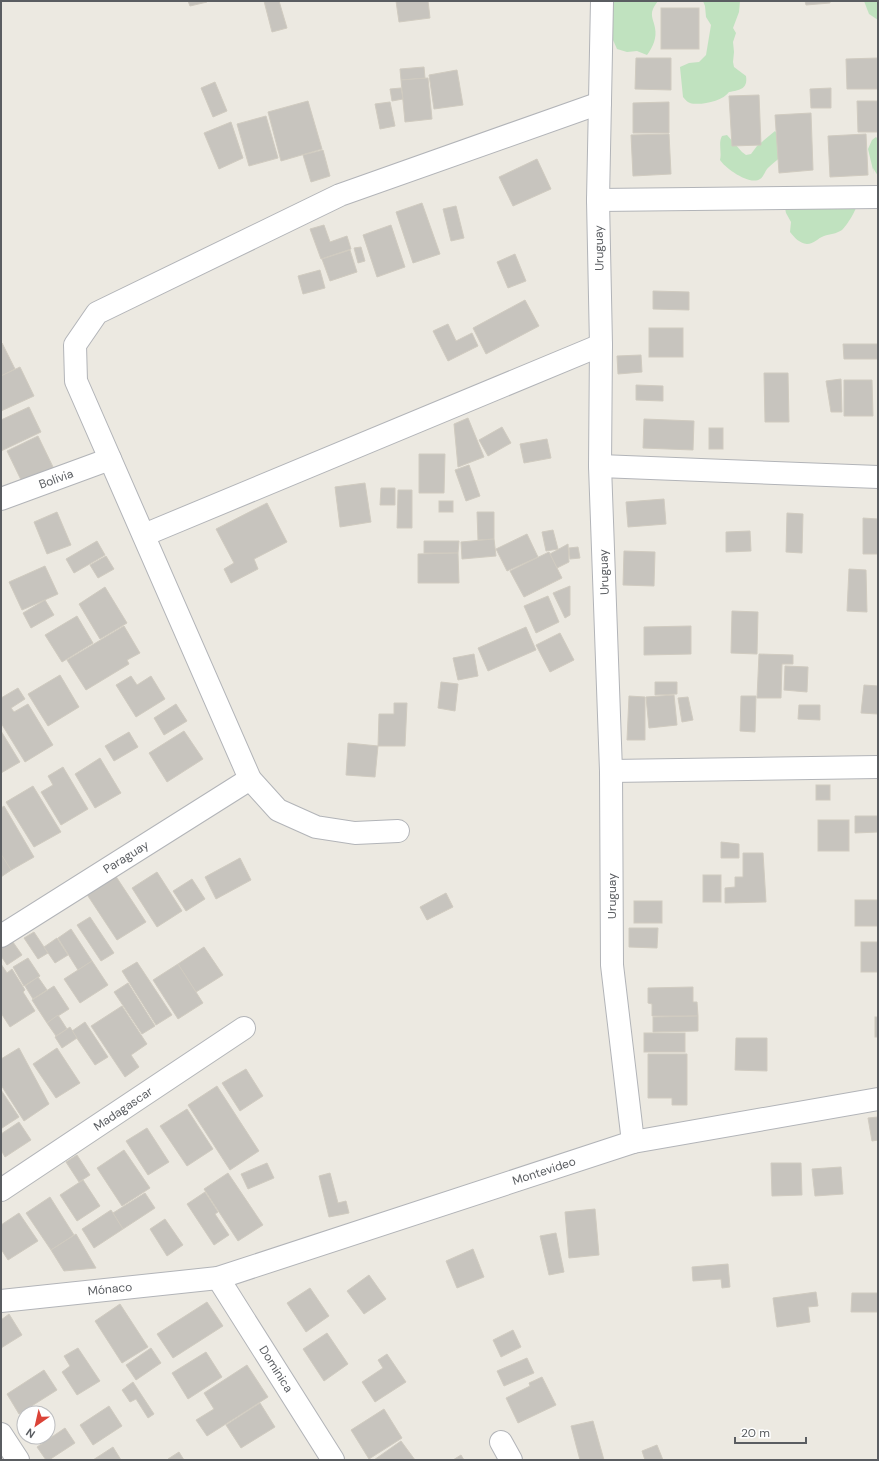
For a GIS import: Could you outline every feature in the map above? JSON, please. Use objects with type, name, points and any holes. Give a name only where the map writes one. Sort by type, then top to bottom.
[{"type":"street","name":"Uruguay","points":[[602,1],[598,200],[601,345],[600,466],[611,771],[612,965],[633,1142]]},
{"type":"street","points":[[398,831],[355,833],[316,827],[278,810],[250,779],[76,381],[75,345],[97,313],[340,195],[600,103]]},
{"type":"street","points":[[598,200],[878,197]]},
{"type":"street","points":[[144,535],[601,345]]},
{"type":"street","name":"Bolivia","points":[[1,499],[110,459]]},
{"type":"street","points":[[600,466],[878,477]]},
{"type":"street","points":[[611,771],[878,767]]},
{"type":"street","name":"Paraguay","points":[[1,936],[250,779]]},
{"type":"street","name":"Madagascar","points":[[1,1190],[244,1028]]},
{"type":"street","name":"Montevideo","points":[[218,1278],[633,1142],[878,1099]]},
{"type":"street","name":"Mónaco","points":[[1,1301],[218,1278]]},
{"type":"street","name":"Dominica","points":[[218,1278],[333,1460]]},
{"type":"street","points":[[1,1434],[18,1460]]},
{"type":"green space","points":[[611,1],[658,1],[652,12],[652,18],[655,25],[655,39],[653,46],[647,55],[637,51],[627,52],[617,49],[609,31]]},
{"type":"green space","points":[[703,1],[740,1],[739,12],[733,28],[736,33],[733,42],[733,62],[734,67],[746,76],[746,84],[742,88],[729,92],[717,100],[694,104],[689,103],[683,97],[680,67],[689,63],[699,62],[706,55],[711,25],[706,17]]},
{"type":"green space","points":[[864,1],[878,1],[878,20],[869,14]]},
{"type":"green space","points":[[775,131],[784,143],[781,157],[768,168],[763,177],[760,179],[756,181],[744,178],[732,171],[720,160],[720,142],[722,136],[727,135],[746,155],[751,154],[757,146]]},
{"type":"green space","points":[[876,137],[878,139],[878,176],[873,168],[874,174],[868,149],[872,140]]},
{"type":"green space","points":[[857,203],[857,206],[849,221],[842,230],[838,232],[824,236],[812,243],[807,244],[799,241],[790,232],[791,222],[785,208]]},
{"type":"building","points":[[188,1],[207,1],[207,2],[190,6]]},
{"type":"building","points":[[264,1],[279,1],[287,28],[272,32]]},
{"type":"building","points":[[396,1],[428,1],[430,18],[399,22]]},
{"type":"building","points":[[805,1],[830,1],[830,3],[806,5]]},
{"type":"building","points":[[661,8],[699,8],[699,49],[661,49]]},
{"type":"building","points":[[636,58],[671,58],[671,90],[635,89]]},
{"type":"building","points":[[878,58],[878,89],[847,89],[846,59]]},
{"type":"building","points":[[424,67],[425,78],[401,80],[400,69]]},
{"type":"building","points":[[457,70],[463,105],[434,109],[429,75]]},
{"type":"building","points":[[428,78],[432,119],[405,122],[401,80]]},
{"type":"building","points":[[215,82],[227,111],[213,117],[201,88]]},
{"type":"building","points":[[401,88],[403,99],[392,101],[390,89]]},
{"type":"building","points":[[831,88],[831,108],[811,108],[810,89]]},
{"type":"building","points":[[759,95],[761,145],[732,146],[729,96]]},
{"type":"building","points":[[308,101],[322,149],[281,161],[268,112]]},
{"type":"building","points":[[857,101],[878,101],[878,132],[858,132]]},
{"type":"building","points":[[390,102],[395,126],[380,129],[375,104]]},
{"type":"building","points":[[669,102],[669,133],[633,133],[633,103]]},
{"type":"building","points":[[811,113],[813,170],[779,173],[775,115]]},
{"type":"building","points":[[266,116],[278,158],[249,166],[237,124]]},
{"type":"building","points":[[231,122],[243,158],[219,169],[204,133]]},
{"type":"building","points":[[669,134],[671,174],[633,176],[631,135]]},
{"type":"building","points":[[866,134],[868,175],[830,177],[828,136]]},
{"type":"building","points":[[323,150],[330,176],[311,182],[303,155]]},
{"type":"building","points":[[537,159],[551,189],[513,206],[499,177]]},
{"type":"building","points":[[422,203],[440,254],[413,263],[396,212]]},
{"type":"building","points":[[456,206],[464,238],[451,241],[443,209]]},
{"type":"building","points":[[324,225],[330,242],[347,236],[351,249],[321,259],[310,229]]},
{"type":"building","points":[[391,225],[405,267],[377,277],[363,235]]},
{"type":"building","points":[[361,247],[365,261],[358,263],[354,248]]},
{"type":"building","points":[[350,250],[357,272],[330,281],[322,259]]},
{"type":"building","points":[[515,254],[526,281],[508,288],[497,262]]},
{"type":"building","points":[[320,270],[325,288],[303,294],[298,276]]},
{"type":"building","points":[[653,291],[689,292],[689,310],[653,309]]},
{"type":"building","points":[[525,300],[539,326],[486,354],[473,328]]},
{"type":"building","points":[[448,324],[456,341],[472,333],[478,346],[448,361],[433,331]]},
{"type":"building","points":[[649,328],[683,328],[683,357],[649,357]]},
{"type":"building","points":[[2,343],[15,369],[1,376],[1,344]]},
{"type":"building","points":[[843,344],[878,344],[878,359],[844,359]]},
{"type":"building","points":[[641,355],[642,372],[618,374],[617,356]]},
{"type":"building","points":[[20,367],[34,396],[1,411],[1,376]]},
{"type":"building","points":[[764,373],[788,373],[789,422],[765,422]]},
{"type":"building","points":[[841,379],[842,412],[831,412],[826,381]]},
{"type":"building","points":[[844,380],[872,380],[873,416],[844,416]]},
{"type":"building","points":[[636,385],[663,386],[663,401],[636,400]]},
{"type":"building","points":[[29,407],[41,432],[1,451],[1,420]]},
{"type":"building","points":[[468,418],[484,457],[458,467],[454,424]]},
{"type":"building","points":[[644,419],[694,421],[693,450],[643,448]]},
{"type":"building","points":[[502,427],[511,443],[488,456],[479,440]]},
{"type":"building","points":[[709,428],[723,428],[723,449],[709,449]]},
{"type":"building","points":[[38,436],[54,469],[23,484],[7,451]]},
{"type":"building","points":[[547,439],[551,458],[524,463],[520,444]]},
{"type":"building","points":[[419,454],[445,454],[444,493],[419,493]]},
{"type":"building","points":[[469,465],[480,496],[466,501],[455,470]]},
{"type":"building","points":[[365,483],[371,522],[340,527],[335,487]]},
{"type":"building","points":[[381,488],[395,488],[395,505],[380,505]]},
{"type":"building","points":[[398,490],[412,490],[412,528],[397,528]]},
{"type":"building","points":[[664,499],[666,524],[628,527],[626,502]]},
{"type":"building","points":[[439,501],[453,501],[453,512],[439,512]]},
{"type":"building","points":[[267,503],[287,542],[254,559],[258,569],[231,583],[224,569],[234,563],[216,529]]},
{"type":"building","points":[[57,512],[71,545],[47,554],[34,522]]},
{"type":"building","points":[[477,512],[494,512],[494,539],[478,540]]},
{"type":"building","points":[[787,513],[803,514],[802,553],[786,552]]},
{"type":"building","points":[[863,518],[878,519],[878,554],[863,554]]},
{"type":"building","points":[[553,530],[558,549],[546,551],[542,532]]},
{"type":"building","points":[[750,531],[751,551],[726,552],[726,532]]},
{"type":"building","points":[[527,534],[538,557],[507,571],[496,549]]},
{"type":"building","points":[[494,539],[496,556],[462,559],[461,542]]},
{"type":"building","points":[[97,541],[105,555],[74,573],[66,559]]},
{"type":"building","points":[[424,541],[459,541],[458,553],[424,553]]},
{"type":"building","points":[[568,544],[569,562],[557,568],[550,554]]},
{"type":"building","points":[[578,547],[580,558],[570,559],[569,548]]},
{"type":"building","points":[[624,551],[655,552],[654,586],[623,585]]},
{"type":"building","points":[[549,552],[562,578],[524,597],[510,571]]},
{"type":"building","points":[[458,553],[459,583],[418,583],[418,554]]},
{"type":"building","points":[[106,556],[114,569],[98,578],[90,565]]},
{"type":"building","points":[[45,566],[58,594],[22,610],[9,582]]},
{"type":"building","points":[[849,569],[866,570],[867,612],[847,611]]},
{"type":"building","points":[[570,586],[570,615],[565,618],[553,593]]},
{"type":"building","points":[[105,587],[127,623],[100,639],[79,604]]},
{"type":"building","points":[[548,596],[559,622],[536,633],[524,606]]},
{"type":"building","points":[[45,600],[54,615],[31,628],[23,613]]},
{"type":"building","points":[[732,611],[758,612],[757,654],[731,653]]},
{"type":"building","points":[[77,616],[93,643],[62,662],[45,635]]},
{"type":"building","points":[[124,626],[140,653],[127,660],[129,664],[86,690],[67,660]]},
{"type":"building","points":[[691,626],[691,654],[644,655],[644,627]]},
{"type":"building","points":[[526,627],[536,650],[488,671],[478,648]]},
{"type":"building","points":[[560,633],[574,660],[550,672],[536,645]]},
{"type":"building","points":[[474,654],[478,676],[458,680],[453,658]]},
{"type":"building","points":[[759,654],[793,655],[793,664],[782,664],[781,698],[757,698]]},
{"type":"building","points":[[785,666],[808,667],[807,692],[784,690]]},
{"type":"building","points":[[60,675],[79,707],[48,726],[28,694]]},
{"type":"building","points":[[131,676],[137,685],[151,676],[165,699],[136,717],[116,685]]},
{"type":"building","points":[[441,682],[458,684],[455,711],[438,708]]},
{"type":"building","points":[[655,682],[677,682],[677,694],[655,695]]},
{"type":"building","points":[[864,685],[878,686],[878,714],[861,713]]},
{"type":"building","points":[[18,688],[25,699],[11,708],[14,712],[28,704],[53,745],[25,762],[1,723],[1,698]]},
{"type":"building","points":[[674,695],[677,725],[649,728],[646,697]]},
{"type":"building","points":[[629,696],[645,697],[645,740],[627,740]]},
{"type":"building","points":[[741,696],[756,696],[755,732],[740,731]]},
{"type":"building","points":[[688,697],[693,720],[682,722],[678,698]]},
{"type":"building","points":[[394,703],[407,703],[405,746],[378,746],[379,714],[394,714]]},
{"type":"building","points":[[176,704],[187,721],[164,735],[154,718]]},
{"type":"building","points":[[799,705],[820,705],[820,720],[798,719]]},
{"type":"building","points":[[1,731],[20,762],[1,773]]},
{"type":"building","points":[[184,731],[203,759],[167,782],[149,753]]},
{"type":"building","points":[[129,732],[138,747],[114,761],[105,746]]},
{"type":"building","points":[[348,743],[378,746],[375,777],[346,775]]},
{"type":"building","points":[[100,758],[121,793],[95,808],[75,774]]},
{"type":"building","points":[[63,767],[88,809],[61,825],[41,792],[53,785],[48,776]]},
{"type":"building","points":[[816,785],[830,785],[830,800],[816,800]]},
{"type":"building","points":[[33,786],[61,832],[34,847],[6,802]]},
{"type":"building","points":[[4,806],[34,857],[6,873],[1,865],[1,808]]},
{"type":"building","points":[[855,816],[878,816],[878,832],[855,833]]},
{"type":"building","points":[[818,820],[849,820],[849,851],[818,851]]},
{"type":"building","points":[[721,842],[739,844],[739,858],[721,858]]},
{"type":"building","points":[[743,853],[763,853],[766,902],[725,903],[725,888],[735,887],[735,877],[743,877]]},
{"type":"building","points":[[1,854],[11,870],[1,877]]},
{"type":"building","points":[[240,858],[251,880],[216,899],[205,877]]},
{"type":"building","points":[[157,872],[182,911],[157,927],[132,888]]},
{"type":"building","points":[[115,875],[146,922],[117,940],[86,893]]},
{"type":"building","points":[[703,875],[721,875],[721,902],[703,902]]},
{"type":"building","points":[[192,879],[205,899],[186,911],[173,891]]},
{"type":"building","points":[[446,893],[453,907],[427,920],[420,907]]},
{"type":"building","points":[[855,900],[878,900],[878,926],[855,926]]},
{"type":"building","points":[[634,901],[662,901],[662,923],[634,923]]},
{"type":"building","points":[[90,917],[114,953],[101,961],[77,925]]},
{"type":"building","points":[[629,928],[658,928],[657,948],[629,947]]},
{"type":"building","points":[[71,929],[92,961],[78,970],[58,938]]},
{"type":"building","points":[[34,932],[48,953],[38,959],[24,938]]},
{"type":"building","points":[[8,935],[22,955],[7,965],[1,956],[1,939]]},
{"type":"building","points":[[57,938],[68,955],[55,963],[44,947]]},
{"type":"building","points":[[861,942],[878,942],[878,972],[861,972]]},
{"type":"building","points":[[204,947],[223,975],[196,992],[178,964]]},
{"type":"building","points":[[28,958],[40,976],[24,986],[13,967]]},
{"type":"building","points":[[92,961],[108,985],[80,1003],[64,979]]},
{"type":"building","points":[[137,962],[172,1015],[156,1025],[122,971]]},
{"type":"building","points":[[1,964],[7,973],[12,969],[25,990],[23,992],[35,1011],[10,1027],[1,1013]]},
{"type":"building","points":[[178,964],[203,1003],[178,1019],[153,980]]},
{"type":"building","points":[[38,977],[47,990],[33,999],[25,986]]},
{"type":"building","points":[[128,983],[155,1026],[142,1034],[114,992]]},
{"type":"building","points":[[54,986],[69,1009],[47,1023],[32,1000]]},
{"type":"building","points":[[693,987],[693,1002],[697,1002],[698,1016],[652,1016],[652,1004],[648,1003],[648,988]]},
{"type":"building","points":[[122,1006],[147,1044],[131,1055],[139,1067],[125,1077],[91,1026]]},
{"type":"building","points":[[58,1015],[67,1029],[56,1036],[47,1023]]},
{"type":"building","points":[[698,1016],[698,1031],[653,1032],[653,1017]]},
{"type":"building","points":[[875,1017],[878,1017],[878,1037],[875,1037]]},
{"type":"building","points":[[85,1022],[108,1057],[95,1065],[72,1031]]},
{"type":"building","points":[[70,1027],[77,1038],[62,1048],[55,1037]]},
{"type":"building","points":[[644,1033],[685,1033],[685,1052],[644,1052]]},
{"type":"building","points":[[736,1038],[767,1038],[767,1071],[735,1070]]},
{"type":"building","points":[[19,1048],[49,1104],[24,1121],[1,1085],[1,1059]]},
{"type":"building","points":[[57,1048],[80,1083],[56,1098],[33,1064]]},
{"type":"building","points":[[648,1054],[687,1054],[687,1105],[672,1105],[672,1098],[648,1098]]},
{"type":"building","points":[[246,1069],[263,1096],[240,1111],[222,1083]]},
{"type":"building","points":[[217,1086],[259,1151],[230,1170],[188,1105]]},
{"type":"building","points":[[1,1090],[19,1117],[2,1128],[1,1126]]},
{"type":"building","points":[[187,1109],[213,1149],[187,1166],[160,1126]]},
{"type":"building","points":[[878,1117],[878,1140],[872,1141],[868,1118]]},
{"type":"building","points":[[19,1122],[31,1140],[5,1157],[1,1150],[1,1134]]},
{"type":"building","points":[[147,1128],[169,1162],[148,1175],[126,1141]]},
{"type":"building","points":[[124,1150],[150,1188],[122,1206],[97,1168]]},
{"type":"building","points":[[77,1155],[90,1175],[79,1182],[66,1162]]},
{"type":"building","points":[[267,1163],[274,1178],[248,1189],[241,1174]]},
{"type":"building","points":[[771,1163],[801,1163],[802,1195],[772,1196]]},
{"type":"building","points":[[841,1167],[843,1194],[815,1196],[812,1169]]},
{"type":"building","points":[[228,1173],[263,1225],[238,1241],[204,1189]]},
{"type":"building","points":[[330,1173],[338,1203],[346,1201],[349,1213],[329,1217],[319,1176]]},
{"type":"building","points":[[83,1180],[100,1206],[77,1221],[60,1195]]},
{"type":"building","points":[[205,1192],[218,1212],[215,1214],[229,1235],[214,1245],[187,1204]]},
{"type":"building","points":[[145,1193],[155,1208],[123,1229],[113,1213]]},
{"type":"building","points":[[50,1197],[74,1235],[51,1250],[26,1213]]},
{"type":"building","points":[[595,1209],[599,1255],[569,1258],[565,1212]]},
{"type":"building","points":[[111,1210],[123,1229],[94,1248],[82,1229]]},
{"type":"building","points":[[19,1213],[38,1241],[8,1260],[1,1249],[1,1225]]},
{"type":"building","points":[[165,1219],[183,1245],[167,1256],[150,1229]]},
{"type":"building","points":[[556,1233],[564,1272],[549,1275],[540,1236]]},
{"type":"building","points":[[76,1234],[96,1268],[64,1271],[51,1250]]},
{"type":"building","points":[[473,1249],[484,1277],[457,1288],[446,1261]]},
{"type":"building","points":[[728,1264],[730,1287],[722,1288],[721,1279],[693,1281],[692,1267]]},
{"type":"building","points":[[369,1275],[386,1299],[364,1314],[347,1291]]},
{"type":"building","points":[[310,1288],[329,1316],[306,1332],[287,1303]]},
{"type":"building","points":[[816,1292],[818,1306],[808,1307],[810,1322],[777,1327],[773,1298]]},
{"type":"building","points":[[852,1293],[878,1293],[878,1312],[851,1312]]},
{"type":"building","points":[[207,1302],[223,1326],[173,1358],[157,1334]]},
{"type":"building","points":[[120,1304],[148,1347],[122,1363],[95,1321]]},
{"type":"building","points":[[9,1314],[22,1335],[1,1348],[1,1320]]},
{"type":"building","points":[[513,1330],[521,1347],[501,1357],[493,1340]]},
{"type":"building","points":[[327,1333],[348,1364],[324,1381],[303,1349]]},
{"type":"building","points":[[78,1348],[100,1381],[77,1395],[62,1372],[70,1366],[64,1356]]},
{"type":"building","points":[[151,1348],[161,1363],[136,1380],[126,1365]]},
{"type":"building","points":[[206,1352],[222,1377],[188,1399],[172,1373]]},
{"type":"building","points":[[387,1354],[406,1382],[375,1402],[362,1382],[383,1368],[378,1360]]},
{"type":"building","points":[[527,1358],[534,1373],[504,1386],[497,1371]]},
{"type":"building","points":[[247,1365],[268,1397],[207,1436],[196,1420],[214,1409],[204,1393]]},
{"type":"building","points":[[44,1370],[57,1390],[33,1405],[16,1405],[16,1409],[7,1394]]},
{"type":"building","points":[[542,1377],[556,1405],[518,1423],[506,1398],[530,1386],[529,1383]]},
{"type":"building","points":[[133,1382],[154,1414],[148,1418],[136,1399],[130,1402],[122,1390]]},
{"type":"building","points":[[260,1403],[275,1427],[241,1448],[226,1425]]},
{"type":"building","points":[[109,1406],[122,1426],[93,1445],[80,1425]]},
{"type":"building","points":[[384,1409],[402,1438],[369,1459],[351,1430]]},
{"type":"building","points":[[593,1421],[604,1460],[580,1460],[571,1426]]},
{"type":"building","points":[[65,1428],[75,1443],[49,1460],[46,1460],[37,1447],[40,1445],[56,1445],[56,1434]]},
{"type":"building","points":[[401,1441],[415,1460],[374,1460]]},
{"type":"building","points":[[657,1445],[663,1460],[645,1460],[642,1451]]},
{"type":"building","points":[[113,1447],[121,1460],[93,1460]]},
{"type":"building","points":[[179,1452],[184,1460],[168,1460],[168,1459]]},
{"type":"building","points":[[461,1455],[464,1460],[453,1460]]}]
